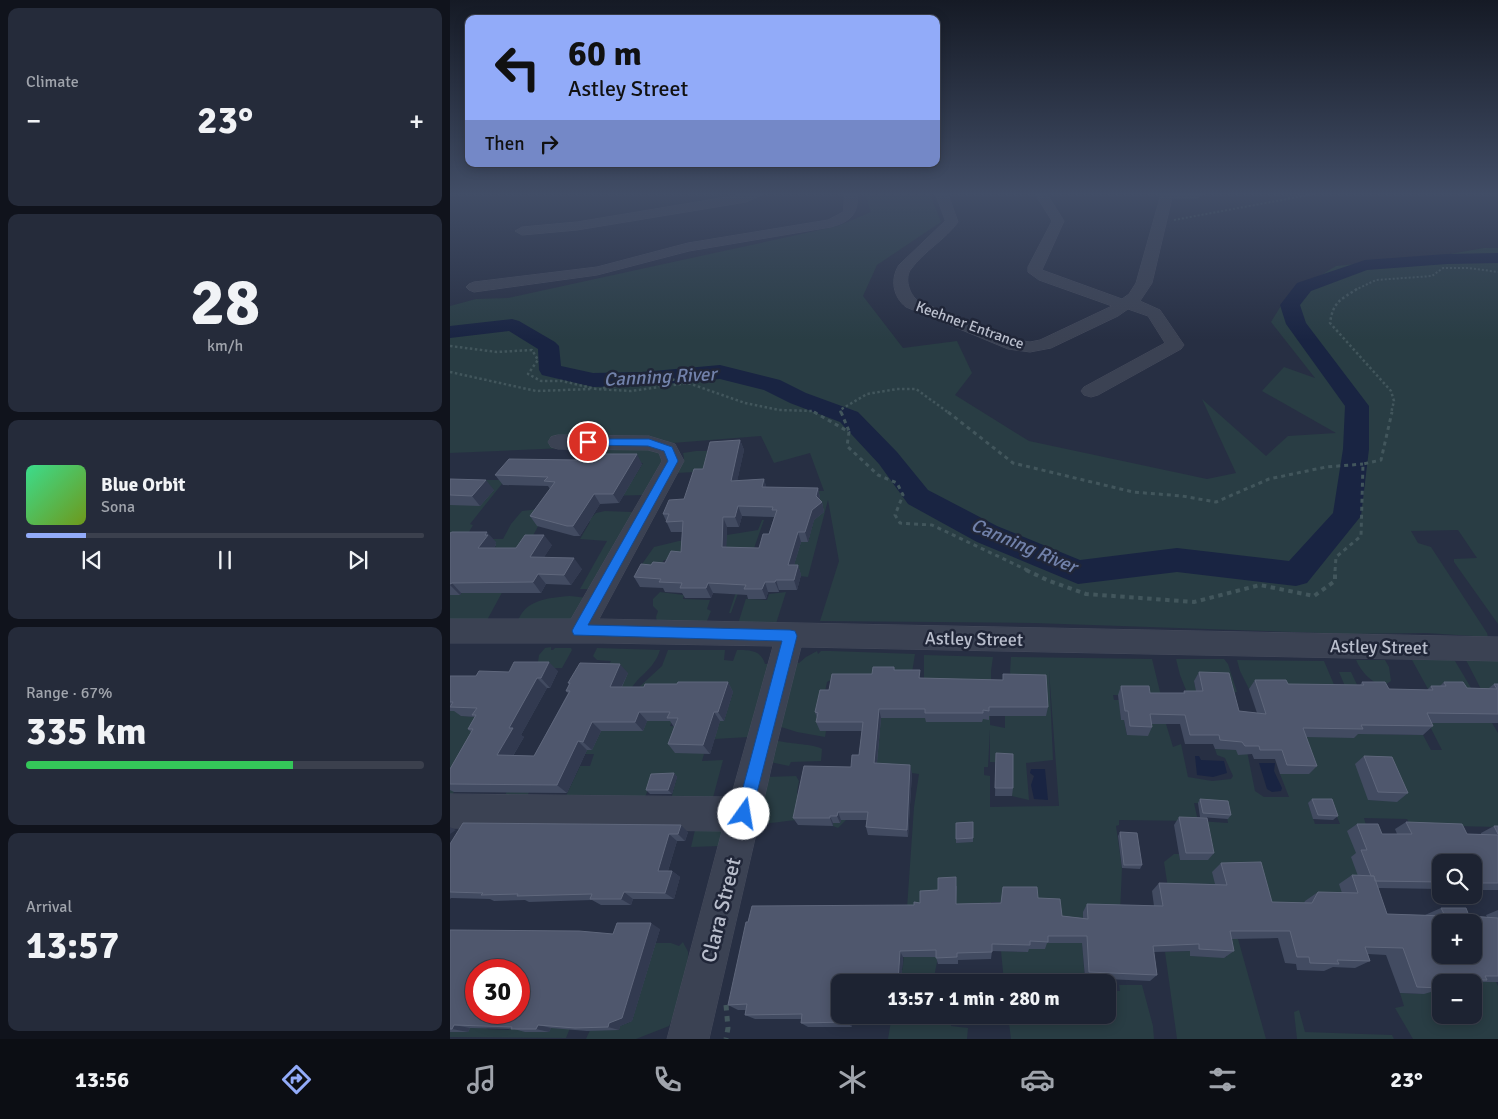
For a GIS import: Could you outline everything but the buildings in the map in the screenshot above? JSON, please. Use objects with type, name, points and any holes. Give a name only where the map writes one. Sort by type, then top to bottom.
[{"type":"street","points":[[474,287],[598,271],[688,247],[715,242]]},
{"type":"street","name":"Keehner Entrance","points":[[931,242],[904,268],[900,275],[906,301],[1014,344],[1030,347],[1045,344],[1127,304],[1139,292],[1144,283],[1154,242]]},
{"type":"street","points":[[1047,242],[1034,267],[1036,272],[1044,277],[1154,313],[1175,345],[1091,391]]},
{"type":"street","points":[[558,442],[649,442],[668,449],[673,461],[579,631]]},
{"type":"street","name":"Astley Street","points":[[450,631],[579,631],[1498,649]]},
{"type":"street","name":"Clara Street","points":[[688,1039],[790,636]]},
{"type":"street","points":[[450,811],[744,814]]},
{"type":"path","points":[[1363,464],[1361,536],[1336,557],[1335,581],[1314,596],[1260,585],[1194,602],[1086,594],[1047,580],[932,525],[900,523],[895,516],[903,495],[897,483],[878,475],[847,446],[849,431],[840,410],[867,394],[897,389],[916,389],[972,429],[1013,463],[1133,492],[1182,496],[1216,502],[1269,479],[1326,467],[1363,464],[1381,460],[1394,401],[1391,391],[1330,323],[1332,309],[1340,300],[1364,284],[1376,280],[1432,276],[1443,268],[1470,268],[1498,272]]},
{"type":"path","points":[[450,346],[497,352],[532,350],[538,360],[528,374],[541,381],[562,381],[598,389],[667,378],[688,383],[745,403],[779,410],[813,411],[849,431]]},
{"type":"path","points":[[450,372],[536,391],[598,389],[631,391],[688,383]]},
{"type":"path","points":[[726,1002],[728,1028],[726,1039]]},
{"type":"shaded area","points":[[762,242],[911,242],[877,265],[863,296],[903,348],[957,341],[972,373],[955,395],[1029,441],[1207,479],[1236,473],[1202,399],[1266,456],[1288,436],[1336,433],[1262,391],[1284,367],[1315,378],[1271,322],[1287,296],[1336,266],[1444,255],[1484,248],[1498,248],[1498,624],[1454,562],[1454,559],[1477,558],[1458,530],[1411,531],[1418,543],[1431,547],[1488,637],[1427,633],[1349,634],[1034,623],[820,621],[839,561],[828,500],[808,577],[791,575],[795,562],[756,566],[764,541],[808,542],[820,498],[772,491],[824,491],[810,453],[774,463],[761,436],[647,445],[665,456],[645,495],[604,496],[632,481],[643,463],[606,463],[569,467],[588,447],[450,453],[450,306],[476,299],[508,298]]},
{"type":"shaded area","points":[[714,451],[714,471],[676,473],[684,458],[683,453]]},
{"type":"shaded area","points":[[450,480],[505,480],[470,524],[473,525],[469,532],[478,532],[472,539],[503,539],[511,524],[522,511],[548,508],[486,622],[450,622],[450,595],[460,595],[496,546],[450,550]]},
{"type":"shaded area","points":[[605,511],[632,512],[634,515],[594,589],[580,589],[607,541],[580,539],[590,522],[588,521],[596,513]]},
{"type":"shaded area","points":[[762,520],[764,520],[731,613],[729,613],[741,577],[695,563],[664,560],[657,571],[635,574],[654,547],[715,536],[726,541],[727,535],[758,530]]},
{"type":"shaded area","points":[[752,580],[746,599],[767,600],[769,594],[786,592],[775,627],[737,627]]},
{"type":"shaded area","points":[[660,592],[684,595],[683,599],[710,600],[707,609],[711,611],[705,626],[657,622],[658,611],[653,606],[653,599]]},
{"type":"shaded area","points":[[570,596],[588,598],[578,614],[570,620],[517,624],[525,609],[538,601]]},
{"type":"shaded area","points":[[551,647],[551,650],[555,648],[571,648],[572,650],[562,668],[540,668],[538,662],[539,655],[545,648]]},
{"type":"shaded area","points":[[597,648],[660,650],[653,663],[628,694],[642,731],[647,721],[669,721],[638,688],[662,666],[668,650],[725,650],[724,660],[733,661],[737,650],[751,651],[758,653],[765,664],[769,664],[749,737],[714,739],[720,721],[724,721],[733,692],[683,691],[670,726],[685,727],[704,754],[702,761],[723,760],[711,805],[671,799],[677,777],[652,778],[643,803],[503,799],[513,779],[532,787],[527,796],[565,798],[580,766],[590,766],[594,754],[557,754],[611,661],[597,660],[593,656]]},
{"type":"shaded area","points":[[817,651],[818,654],[821,651],[831,651],[915,654],[911,679],[834,678],[827,682],[819,721],[826,731],[825,737],[797,732],[778,726],[795,663],[799,663]]},
{"type":"shaded area","points":[[924,655],[993,657],[991,693],[982,719],[989,711],[990,725],[1005,728],[1005,716],[1046,716],[1013,684],[1010,672],[1011,657],[1152,659],[1162,700],[1145,696],[1113,695],[1114,700],[1119,700],[1121,720],[1124,720],[1127,735],[1146,723],[1166,724],[1173,747],[1181,744],[1188,777],[1212,781],[1231,779],[1233,776],[1225,758],[1217,755],[1215,749],[1236,750],[1245,741],[1255,791],[1264,797],[1289,797],[1280,774],[1308,774],[1280,689],[1249,689],[1237,660],[1324,661],[1338,694],[1347,691],[1339,672],[1351,672],[1360,691],[1374,734],[1423,735],[1431,750],[1442,750],[1418,703],[1428,689],[1412,660],[1451,660],[1455,661],[1498,733],[1498,827],[1410,825],[1407,819],[1364,818],[1368,832],[1357,857],[1362,885],[1344,901],[1299,911],[1234,938],[1238,939],[1266,1039],[1177,1039],[1165,952],[1190,951],[1191,956],[1227,957],[1218,927],[1168,888],[1164,862],[1174,854],[1179,854],[1180,860],[1197,821],[1119,820],[1119,825],[1116,826],[1122,868],[1120,913],[1081,927],[1084,974],[1003,974],[1001,951],[1027,952],[1003,902],[991,902],[991,912],[956,912],[956,886],[915,957],[938,957],[935,974],[901,974],[914,807],[919,774],[912,773],[850,794],[846,820],[838,828],[833,826],[833,823],[840,823],[847,779],[853,781],[867,718],[924,693]],"holes":[[[1049,670],[1059,806],[990,807],[990,776],[984,775],[984,767],[988,767],[990,729],[990,762],[1012,763],[1012,796],[1029,800],[1026,763],[1053,760]],[[1384,765],[1399,801],[1368,800]],[[1194,803],[1225,805],[1228,823],[1198,821]],[[1308,803],[1331,803],[1340,824],[1315,824]]]},
{"type":"shaded area","points":[[1176,659],[1224,659],[1228,664],[1237,692],[1226,693],[1194,682],[1199,700],[1190,700]]},
{"type":"shaded area","points":[[1356,660],[1385,660],[1389,667],[1391,681],[1383,686],[1374,682],[1364,673]]},
{"type":"shaded area","points":[[1466,660],[1498,660],[1498,693],[1483,693]]},
{"type":"shaded area","points":[[450,711],[465,711],[462,716],[481,717],[472,759],[450,799]]},
{"type":"shaded area","points":[[779,741],[822,749],[821,761],[791,762],[789,766],[770,762],[775,742]]},
{"type":"shaded area","points":[[796,776],[799,781],[797,792],[802,806],[799,820],[772,823],[756,821],[766,777]]},
{"type":"shaded area","points":[[726,820],[720,846],[691,847],[695,830]]},
{"type":"shaded area","points":[[683,942],[688,952],[688,959],[678,1001],[669,1026],[636,1039],[586,1039],[590,1030],[619,1030],[620,1026],[632,1021],[655,943],[671,943],[679,946]]},
{"type":"shaded area","points":[[1482,952],[1498,986],[1498,1039],[1413,1039],[1395,1008],[1404,1006],[1400,993],[1423,994],[1432,989],[1432,1024],[1482,1024],[1482,974],[1476,974],[1479,964],[1482,964]]},
{"type":"shaded area","points":[[572,974],[577,1011],[566,1038],[450,1037],[450,1032],[465,1021],[465,1024],[484,1024],[487,1029],[509,1030],[511,1024],[523,1024],[525,1032],[549,1032]]},
{"type":"shaded area","points":[[1119,985],[1142,985],[1153,1026],[1154,1039],[1011,1039],[1009,1024],[1116,1024],[1116,991],[1120,991]]},
{"type":"shaded area","points":[[1299,1010],[1305,1032],[1392,1035],[1394,1039],[1297,1039],[1294,1012]]},
{"type":"shaded area","points":[[890,1024],[951,1024],[951,1026],[968,1028],[967,1039],[888,1039]]},
{"type":"water","points":[[1195,756],[1199,756],[1201,760],[1224,761],[1227,773],[1213,777],[1197,775]]},
{"type":"water","points":[[1259,763],[1275,763],[1274,771],[1282,788],[1281,791],[1272,792],[1267,789]]},
{"type":"water","points":[[1031,769],[1045,769],[1048,800],[1034,799],[1031,785],[1034,776],[1030,773]]},
{"type":"waterway","name":"Canning River","points":[[450,332],[512,325],[548,346],[550,370],[593,380],[642,379],[720,372],[772,385],[798,398],[849,417],[888,458],[918,497],[987,534],[1078,572],[1177,560],[1296,574],[1347,516],[1356,449],[1357,406],[1296,324],[1290,305],[1304,287],[1365,265],[1447,259],[1498,258]]},
{"type":"route","points":[[588,442],[649,442],[668,449],[673,461],[579,631],[790,636],[744,814]]}]
